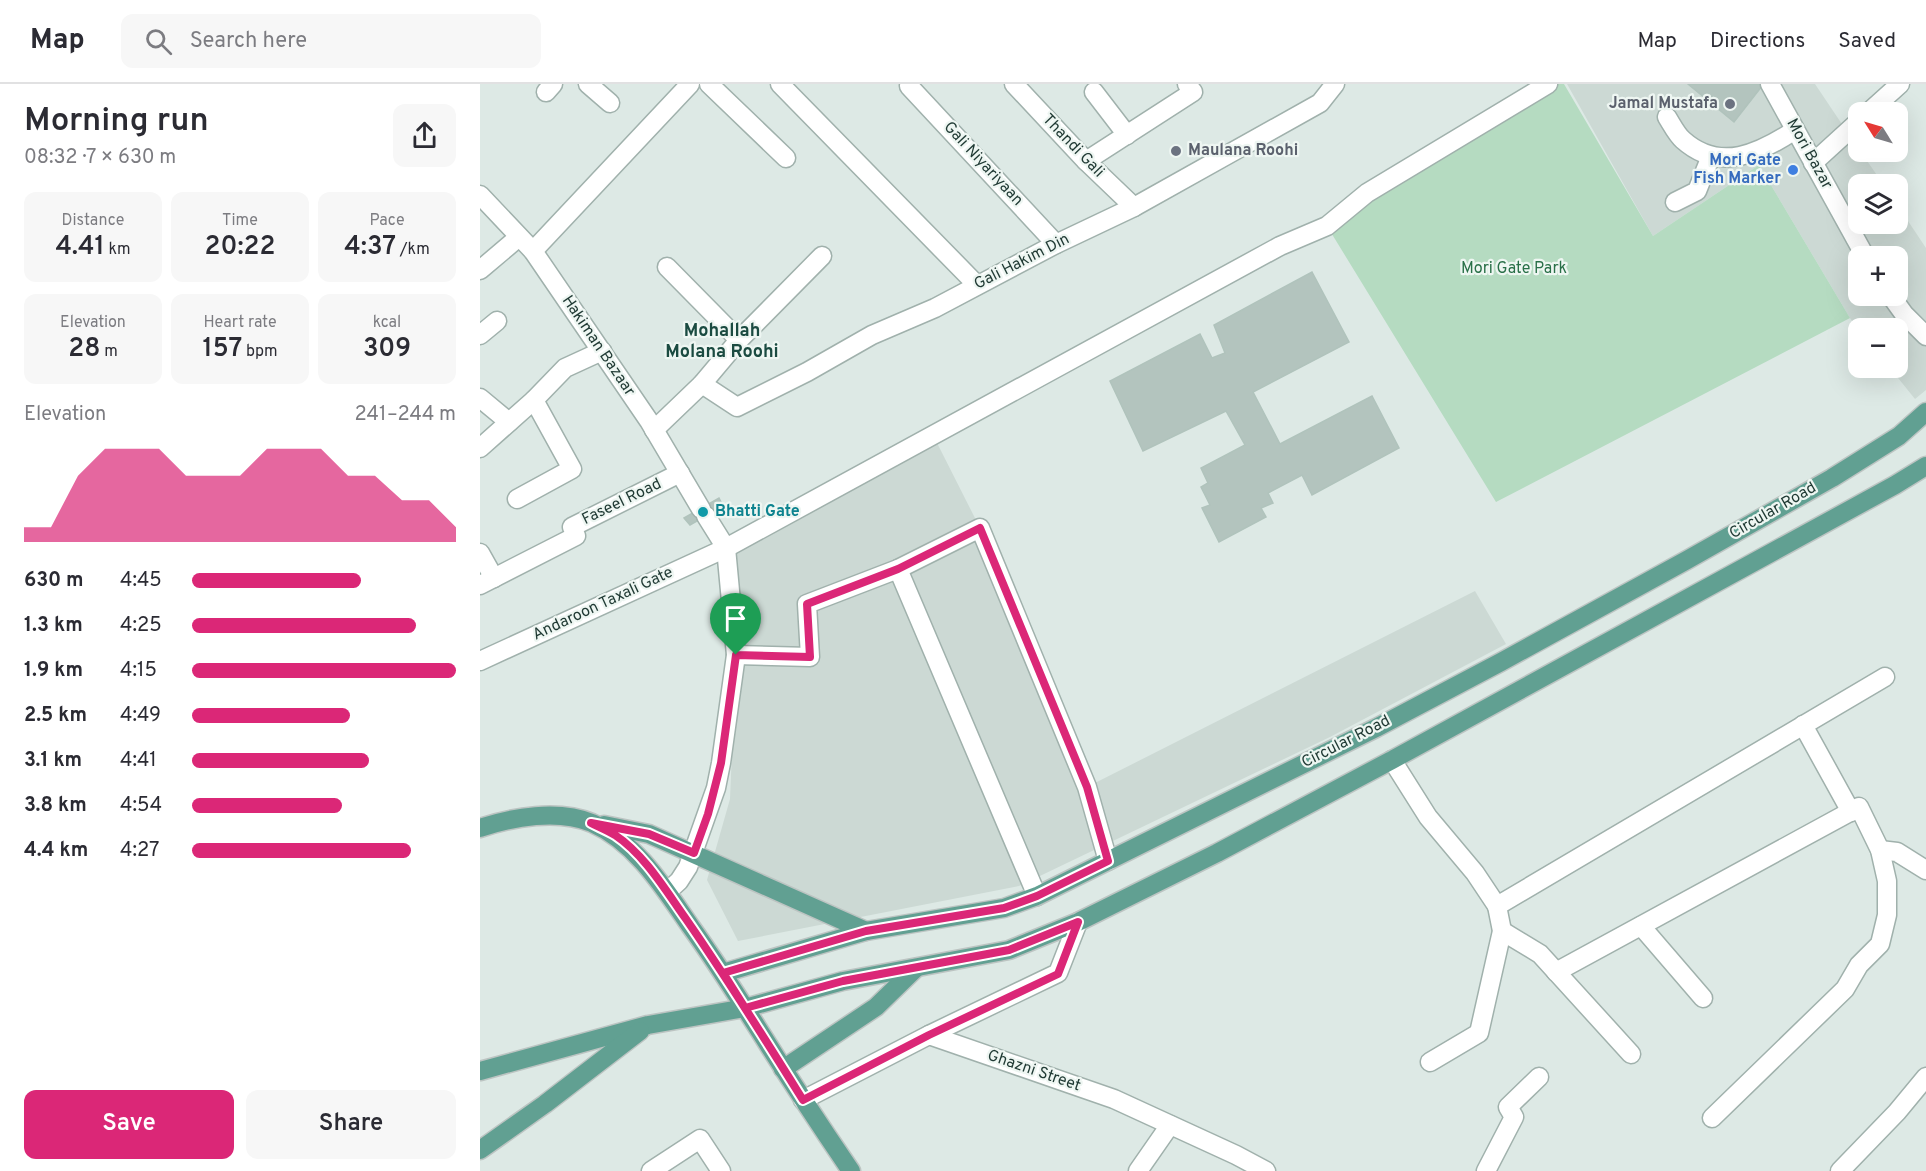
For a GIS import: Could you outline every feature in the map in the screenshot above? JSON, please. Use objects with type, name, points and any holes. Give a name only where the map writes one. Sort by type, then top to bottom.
[{"type":"main road","name":"Circular Road","points":[[723,973],[866,931],[1004,908],[1037,896],[1386,722],[1687,560],[1868,456],[1899,436],[1926,412]]},
{"type":"main road","name":"Circular Road","points":[[480,1071],[648,1025],[745,1008],[843,981],[1009,950],[1078,922],[1217,853],[1392,760],[1926,466]]},
{"type":"main road","points":[[480,828],[509,820],[537,817],[573,818],[649,834],[866,931]]},
{"type":"main road","points":[[591,823],[615,836],[628,847],[667,892],[723,973],[851,1171]]},
{"type":"main road","points":[[783,1068],[876,1006],[916,968]]},
{"type":"main road","points":[[480,1150],[545,1104],[648,1025]]},
{"type":"street","points":[[588,84],[610,103]]},
{"type":"street","points":[[533,251],[690,84]]},
{"type":"street","points":[[710,84],[786,158]]},
{"type":"street","points":[[780,84],[976,284]]},
{"type":"street","name":"Thandi Gali","points":[[1014,84],[1086,161],[1134,207]]},
{"type":"street","points":[[1086,161],[1193,92],[1187,84]]},
{"type":"street","name":"Gali Hakim Din","points":[[702,384],[737,407],[807,372],[872,335],[935,308],[976,284],[1134,207],[1320,104],[1335,84]]},
{"type":"street","name":"Andaroon Taxali Gate","points":[[480,661],[726,548],[1280,246],[1327,226],[1367,193],[1548,84]]},
{"type":"street","name":"Mori Bazar","points":[[1770,84],[1860,246]]},
{"type":"street","points":[[1880,102],[1900,84]]},
{"type":"street","name":"Gali Niyariyaan","points":[[909,86],[1056,244]]},
{"type":"street","points":[[1094,92],[1127,135]]},
{"type":"street","points":[[1667,117],[1682,139],[1701,153],[1722,159],[1746,155],[1768,147],[1795,130]]},
{"type":"street","points":[[1814,163],[1848,131]]},
{"type":"street","points":[[1675,202],[1697,191],[1711,156]]},
{"type":"street","name":"Hakiman Bazaar","points":[[480,195],[533,251],[654,430],[726,548]]},
{"type":"street","points":[[480,270],[519,237]]},
{"type":"street","points":[[654,430],[702,384],[740,340],[822,256]]},
{"type":"street","points":[[667,267],[740,340]]},
{"type":"street","points":[[1898,306],[1926,336]]},
{"type":"street","points":[[480,335],[497,321]]},
{"type":"street","points":[[480,448],[534,400],[565,368],[602,351]]},
{"type":"street","points":[[480,398],[509,422]]},
{"type":"street","points":[[517,499],[572,469],[534,400]]},
{"type":"street","name":"Faseel Road","points":[[487,582],[576,536],[572,527],[680,473]]},
{"type":"street","points":[[736,655],[810,657],[807,604],[898,569],[980,528],[1087,787],[1108,861]]},
{"type":"street","points":[[667,892],[684,874],[694,853],[710,806],[721,763],[736,655],[726,548]]},
{"type":"street","points":[[480,553],[487,582]]},
{"type":"street","points":[[898,569],[1037,896]]},
{"type":"street","points":[[1497,906],[1885,677]]},
{"type":"street","points":[[1803,725],[1851,812]]},
{"type":"street","points":[[1392,760],[1428,817],[1476,873],[1497,906],[1502,931],[1479,1033],[1430,1062]]},
{"type":"street","points":[[1556,972],[1859,807],[1880,850],[1887,881],[1887,915],[1880,944],[1859,965],[1845,989],[1712,1118]]},
{"type":"street","points":[[1880,850],[1897,852],[1926,870]]},
{"type":"street","points":[[803,1100],[929,1035],[1058,974],[1078,922]]},
{"type":"street","points":[[1641,926],[1703,998]]},
{"type":"street","points":[[1502,931],[1540,954],[1631,1054]]},
{"type":"street","name":"Ghazni Street","points":[[929,1035],[1114,1099],[1266,1171]]},
{"type":"street","points":[[1486,1171],[1514,1117],[1509,1107],[1539,1077]]},
{"type":"street","points":[[1840,1171],[1897,1112],[1926,1077]]},
{"type":"street","points":[[1138,1171],[1170,1125]]},
{"type":"street","points":[[651,1171],[700,1139],[721,1171]]},
{"type":"shaded area","points":[[1567,84],[1815,84],[1848,133],[1848,162],[1868,162],[1876,174],[1848,174],[1848,234],[1908,234],[1908,221],[1926,248],[1926,390],[1915,399],[1898,378],[1908,378],[1908,318],[1850,318],[1759,165],[1653,236]]},
{"type":"shaded area","points":[[933,435],[980,528],[1087,787],[1475,591],[1506,644],[1330,737],[1019,886],[738,941],[707,880],[730,799],[736,655],[726,548]]},
{"type":"green space","name":"Mori Gate Park","points":[[1548,84],[1564,84],[1653,236],[1759,165],[1850,318],[1496,502],[1327,226]]},
{"type":"building","name":"Jamal Mustafa","points":[[1688,84],[1760,84],[1762,86],[1734,122]]},
{"type":"building","points":[[1312,272],[1349,342],[1253,392],[1280,444],[1372,396],[1399,448],[1312,495],[1302,475],[1268,493],[1273,503],[1261,508],[1266,517],[1219,542],[1202,508],[1210,505],[1201,487],[1208,483],[1201,468],[1245,445],[1226,411],[1143,451],[1110,381],[1200,334],[1212,358],[1225,353],[1214,325]]},
{"type":"building","name":"Bhatti Gate","points":[[719,498],[723,506],[690,525],[684,518]]},
{"type":"place","name":"Jamal Mustafa","points":[[1730,104]]},
{"type":"place","name":"Maulana Roohi","points":[[1176,151]]},
{"type":"place","name":"Mori Gate Fish Marker","points":[[1793,170]]},
{"type":"place","name":"Bhatti Gate","points":[[703,512]]},
{"type":"district","name":"Mohallah Molana Roohi","points":[[722,341]]},
{"type":"route","points":[[736,655],[716,788],[694,853],[649,834],[591,823],[615,836],[628,847],[667,892],[723,973],[745,1008],[803,1100],[929,1035],[1058,974],[1078,922],[1009,950],[843,981],[745,1008],[723,973],[866,931],[1004,908],[1037,896],[1108,861],[1087,787],[980,528],[898,569],[807,604],[810,657],[736,655]]}]
